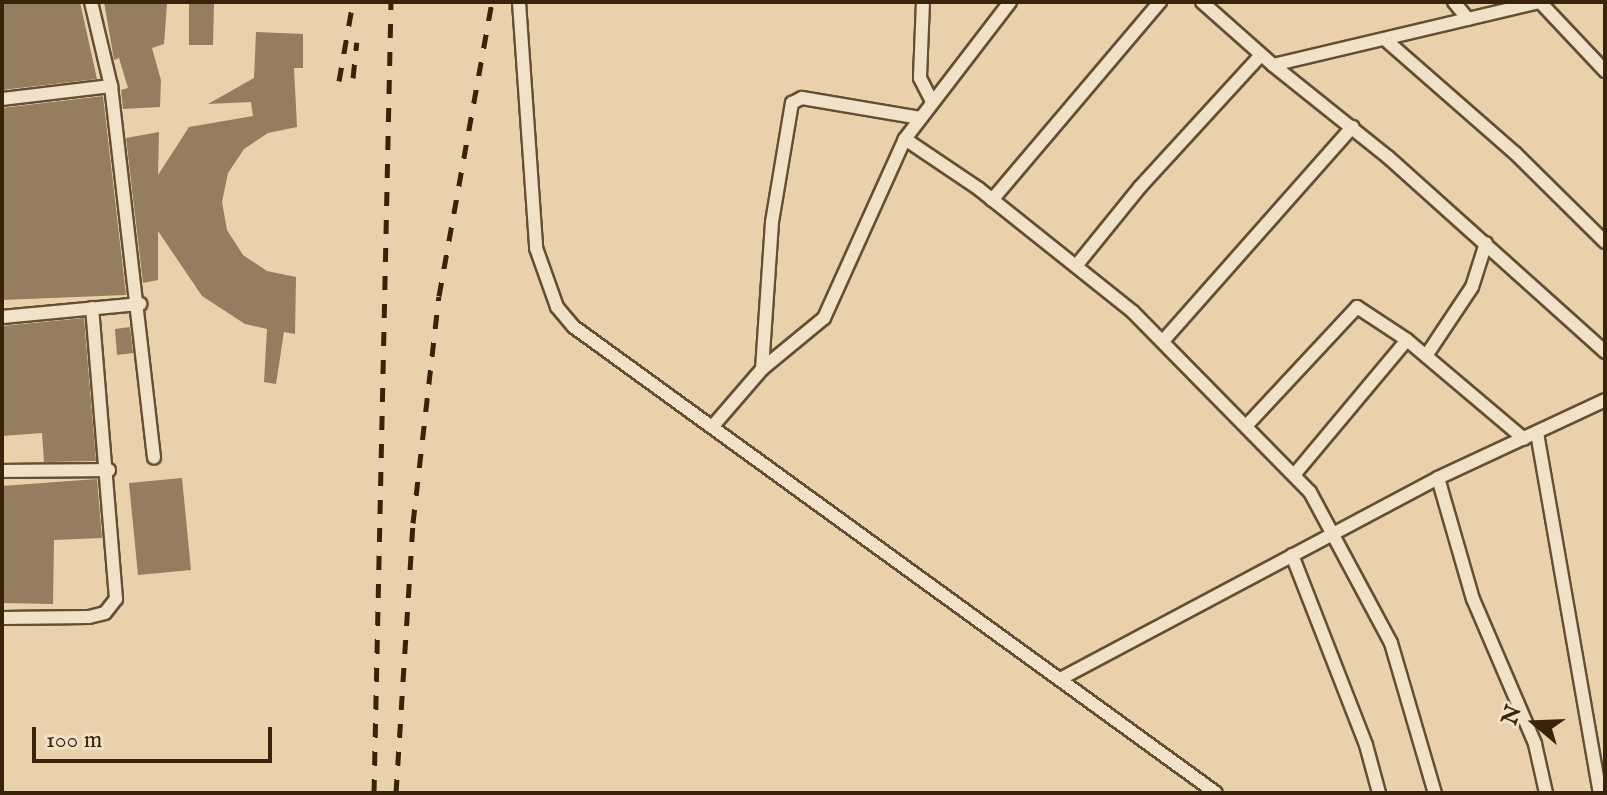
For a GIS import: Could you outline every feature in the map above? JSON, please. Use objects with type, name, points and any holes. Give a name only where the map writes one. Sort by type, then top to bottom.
[{"type":"street","points":[[91,2],[111,86],[140,304],[154,458]]},
{"type":"street","points":[[519,2],[536,248],[557,307],[574,327],[1062,678],[1216,793]]},
{"type":"street","points":[[923,2],[920,78],[932,102]]},
{"type":"street","points":[[712,427],[762,369],[824,318],[905,139],[1010,2]]},
{"type":"street","points":[[992,200],[1160,2]]},
{"type":"street","points":[[1202,2],[1486,243],[1605,352]]},
{"type":"street","points":[[1454,2],[1468,19]]},
{"type":"street","points":[[1273,65],[1388,42],[1540,2],[1605,71]]},
{"type":"street","points":[[1388,42],[1605,242]]},
{"type":"street","points":[[1076,266],[1140,187],[1261,55]]},
{"type":"street","points":[[2,99],[111,86]]},
{"type":"street","points":[[762,369],[772,222],[792,103],[802,98],[920,118]]},
{"type":"street","points":[[1163,341],[1352,127]]},
{"type":"street","points":[[905,139],[992,200],[1076,266],[1163,341],[1248,424],[1294,475],[1332,535],[1391,643],[1435,793]]},
{"type":"street","points":[[1426,356],[1472,287],[1486,243]]},
{"type":"street","points":[[2,317],[140,304]]},
{"type":"street","points":[[2,618],[89,617],[112,606],[117,591],[109,470],[92,308]]},
{"type":"street","points":[[1248,424],[1353,308],[1363,308],[1407,340],[1524,439]]},
{"type":"street","points":[[1294,475],[1407,340]]},
{"type":"street","points":[[1062,678],[1438,478],[1605,400]]},
{"type":"street","points":[[1537,433],[1600,793]]},
{"type":"street","points":[[2,471],[109,470]]},
{"type":"street","points":[[1438,478],[1473,599],[1535,744],[1546,793]]},
{"type":"street","points":[[1292,555],[1366,745],[1379,793]]},
{"type":"building","points":[[2,2],[80,2],[97,79],[2,90]]},
{"type":"building","points":[[104,2],[167,4],[164,44],[152,48],[161,80],[160,107],[123,109],[121,90],[128,88],[119,58],[114,60]]},
{"type":"building","points":[[189,2],[214,2],[213,45],[189,45]]},
{"type":"building","points":[[256,32],[303,34],[303,68],[294,68],[297,127],[268,133],[244,149],[228,173],[222,202],[227,230],[243,255],[267,271],[296,277],[295,334],[284,332],[276,384],[264,382],[267,329],[245,324],[202,296],[158,231],[158,280],[143,283],[126,138],[159,132],[158,175],[189,127],[253,116],[251,102],[208,104],[254,78]]},
{"type":"building","points":[[103,96],[126,295],[2,300],[2,108]]},
{"type":"building","points":[[84,318],[96,461],[44,462],[42,433],[2,436],[2,326]]},
{"type":"building","points":[[130,327],[133,353],[117,355],[115,329]]},
{"type":"building","points":[[182,478],[191,570],[138,575],[129,483]]},
{"type":"building","points":[[97,479],[102,538],[54,540],[53,604],[2,603],[2,486]]},
{"type":"railway","points":[[339,81],[353,2]]},
{"type":"railway","points":[[374,793],[391,2]]},
{"type":"railway","points":[[396,793],[413,523],[439,296],[492,2]]},
{"type":"railway","points":[[353,78],[357,42]]}]
